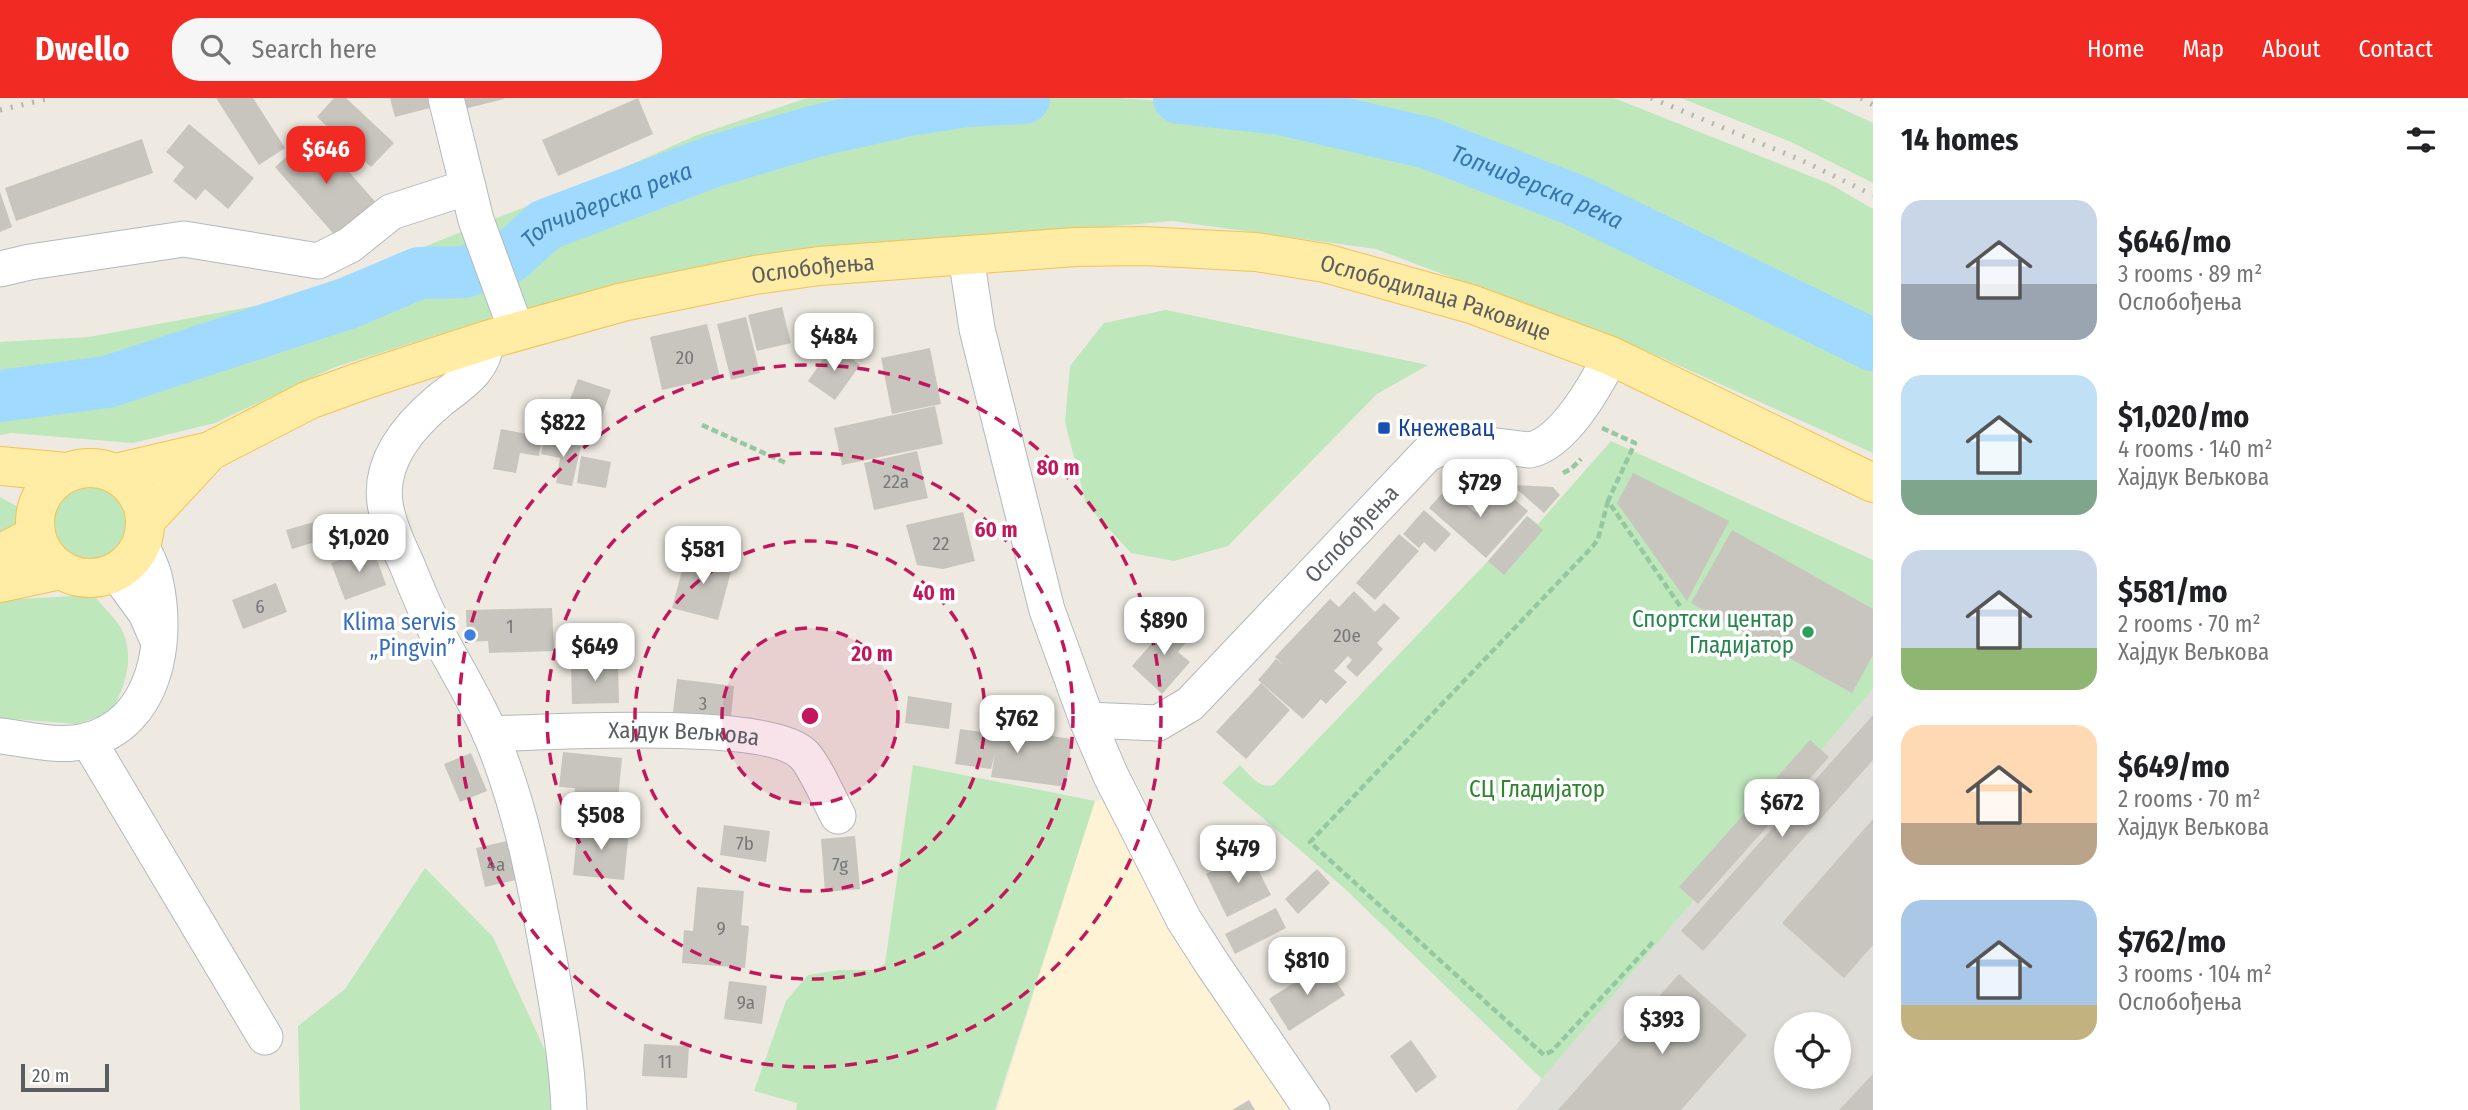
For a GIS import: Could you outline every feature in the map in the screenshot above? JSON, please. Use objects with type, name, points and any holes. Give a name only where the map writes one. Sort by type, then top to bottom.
[{"type":"main road","name":"Ослободилаца Раковице","points":[[966,256],[1075,247],[1188,247],[1256,252],[1325,263],[1437,293],[1552,332],[1611,356],[1873,482]]},
{"type":"main road","name":"Ослобођења","points":[[116,473],[210,451],[309,400],[502,336],[623,302],[755,275],[819,266],[966,256]]},
{"type":"main road","name":"Ослобођења","points":[[135,546],[210,451]]},
{"type":"main road","points":[[0,466],[66,472],[83,467],[100,468],[116,473],[128,482],[144,506],[135,546],[103,577],[88,579],[74,576],[61,570],[45,555],[36,523],[21,498],[0,488]]},
{"type":"main road","points":[[0,554],[36,523],[47,488],[66,472]]},
{"type":"main road","points":[[0,583],[61,570]]},
{"type":"street","points":[[446,98],[476,220],[503,296],[502,336],[485,353],[481,364],[469,377],[413,426],[393,455],[384,480],[385,503],[394,536],[437,633],[467,684],[514,794],[530,856],[557,1004],[569,1110]]},
{"type":"street","points":[[0,269],[184,239],[318,261],[350,245],[391,212],[468,187]]},
{"type":"street","points":[[966,256],[978,329],[1047,610],[1087,720],[1111,776],[1184,920],[1312,1110]]},
{"type":"street","name":"Ослобођења","points":[[1087,720],[1158,723],[1190,704],[1427,454],[1450,445],[1464,444],[1530,450],[1540,448],[1557,435],[1573,415],[1595,386],[1611,356]]},
{"type":"street","points":[[0,736],[71,744],[88,740],[125,719],[140,703],[151,683],[158,646],[146,613],[135,546]]},
{"type":"street","name":"Хајдук Вељкова","points":[[490,734],[672,731],[768,739],[788,744],[804,755],[838,816]]},
{"type":"street","points":[[88,740],[265,1037]]},
{"type":"path","points":[[1573,415],[1635,443],[1608,501],[1598,539],[1310,842],[1544,1055],[1552,1051],[1654,940]]},
{"type":"path","points":[[702,425],[786,463]]},
{"type":"path","points":[[1600,439],[1607,430]]},
{"type":"path","points":[[1556,476],[1571,470],[1585,456]]},
{"type":"path","points":[[1608,501],[1681,606]]},
{"type":"shaded area","points":[[1873,689],[1873,1110],[1516,1110]]},
{"type":"shaded area","points":[[1102,800],[1224,1010],[1293,1110],[997,1110],[1095,801]]},
{"type":"green space","points":[[807,98],[917,98],[785,126],[633,178],[652,191],[842,125],[1051,98],[1120,98],[1280,109],[1499,169],[1873,345],[1873,453],[1649,352],[1376,249],[1172,221],[744,259],[626,284],[476,323],[335,367],[215,423],[133,443],[11,433],[0,435],[0,342],[89,337],[292,299],[621,169],[697,135]]},
{"type":"green space","points":[[1292,98],[1614,98],[1830,184],[1873,209],[1873,318],[1647,210],[1518,154],[1440,130]]},
{"type":"green space","points":[[1681,98],[1819,98],[1873,123],[1873,183],[1791,142]]},
{"type":"green space","points":[[1166,310],[1428,365],[1377,394],[1228,546],[1174,561],[1131,553],[1086,504],[1065,422],[1070,366],[1104,323]]},
{"type":"green space","name":"СЦ Гладијатор","points":[[1611,441],[1873,560],[1873,689],[1542,1079],[1344,888],[1222,783],[1240,765],[1259,783],[1274,785],[1488,561],[1527,516],[1538,524]]},
{"type":"green space","points":[[90,478],[107,482],[121,491],[130,505],[134,522],[130,539],[121,553],[107,562],[90,566],[73,562],[59,553],[50,539],[46,522],[50,505],[59,491],[73,482]]},
{"type":"green space","points":[[0,497],[25,511],[28,531],[0,546]]},
{"type":"green space","points":[[75,596],[96,598],[119,624],[125,639],[128,650],[127,671],[111,713],[76,724],[0,718],[0,603],[18,599]]},
{"type":"green space","points":[[913,765],[1095,801],[995,1110],[796,1110],[797,1103],[754,1091],[786,1001],[808,975],[839,970],[874,970],[885,964]]},
{"type":"green space","points":[[425,868],[493,937],[553,1068],[554,1110],[300,1110],[298,1026],[345,989]]},
{"type":"building","points":[[216,98],[253,98],[285,148],[259,165]]},
{"type":"building","points":[[334,98],[346,98],[394,143],[371,167],[317,117]]},
{"type":"building","points":[[390,98],[428,98],[430,108],[395,117]]},
{"type":"building","points":[[462,98],[504,98],[504,99],[464,109]]},
{"type":"building","points":[[638,98],[653,134],[558,176],[542,140]]},
{"type":"building","points":[[189,124],[254,178],[228,209],[205,189],[196,200],[173,181],[184,167],[166,152]]},
{"type":"building","points":[[314,132],[378,205],[338,239],[275,167]]},
{"type":"building","points":[[142,139],[153,173],[16,221],[5,188]]},
{"type":"building","points":[[0,192],[12,227],[0,232]]},
{"type":"building","points":[[782,307],[791,343],[757,351],[748,315]]},
{"type":"building","points":[[746,317],[760,373],[731,380],[717,324]]},
{"type":"building","points":[[707,324],[720,377],[662,390],[650,337]]},
{"type":"building","points":[[833,345],[860,365],[835,400],[808,381]]},
{"type":"building","points":[[930,348],[941,404],[892,414],[881,358]]},
{"type":"building","points":[[578,379],[611,390],[601,419],[567,407]]},
{"type":"building","points":[[935,406],[943,444],[842,465],[834,428]]},
{"type":"building","points":[[501,429],[542,437],[539,456],[520,453],[516,473],[493,469]]},
{"type":"building","points":[[544,439],[581,446],[572,486],[556,483],[560,458],[541,454]]},
{"type":"building","points":[[917,451],[928,498],[874,510],[864,463]]},
{"type":"building","points":[[581,456],[611,462],[606,488],[577,483]]},
{"type":"building","points":[[1633,473],[1729,521],[1687,601],[1617,503]]},
{"type":"building","points":[[1512,485],[1553,487],[1560,495],[1544,513]]},
{"type":"building","points":[[1500,487],[1528,511],[1486,558],[1429,508],[1447,488],[1476,513]]},
{"type":"building","points":[[1424,510],[1451,534],[1435,552],[1424,542],[1419,548],[1403,534]]},
{"type":"building","points":[[963,512],[975,561],[943,569],[917,565],[906,525]]},
{"type":"building","points":[[342,514],[351,543],[328,550],[325,539],[292,549],[286,530]]},
{"type":"building","points":[[1527,516],[1543,530],[1504,575],[1488,561]]},
{"type":"building","name":"Спортски центар Гладијатор","points":[[1732,530],[1873,609],[1873,655],[1852,693],[1691,603]]},
{"type":"building","points":[[1399,534],[1419,551],[1375,600],[1356,583]]},
{"type":"building","points":[[373,548],[386,585],[345,600],[331,563]]},
{"type":"building","points":[[687,552],[733,564],[718,620],[672,608]]},
{"type":"building","points":[[276,583],[287,612],[243,629],[232,600]]},
{"type":"building","points":[[1354,591],[1375,612],[1384,603],[1400,618],[1377,643],[1383,649],[1357,677],[1346,667],[1352,660],[1348,656],[1334,671],[1347,682],[1326,704],[1321,699],[1303,719],[1258,680],[1276,659],[1285,666],[1275,657],[1330,599],[1339,607]]},
{"type":"building","points":[[552,608],[554,651],[489,653],[488,641],[467,642],[466,610]]},
{"type":"building","points":[[1174,618],[1192,635],[1178,652],[1190,662],[1162,694],[1132,666]]},
{"type":"building","points":[[618,662],[619,703],[572,704],[571,664]]},
{"type":"building","points":[[677,679],[734,686],[730,727],[672,720]]},
{"type":"building","points":[[1261,683],[1290,710],[1246,759],[1216,732]]},
{"type":"building","points":[[908,696],[952,703],[949,729],[905,723]]},
{"type":"building","points":[[1873,715],[1873,760],[1703,951],[1681,931]]},
{"type":"building","points":[[998,728],[1072,739],[1066,787],[991,777],[995,753],[991,769],[955,764],[960,729],[997,734]]},
{"type":"building","points":[[1810,740],[1829,757],[1698,904],[1679,887]]},
{"type":"building","points":[[563,752],[622,758],[617,810],[573,805],[575,788],[559,787]]},
{"type":"building","points":[[471,753],[487,791],[460,802],[444,764]]},
{"type":"building","points":[[1873,819],[1873,945],[1844,978],[1782,923]]},
{"type":"building","points":[[578,824],[629,830],[624,880],[573,875]]},
{"type":"building","points":[[724,825],[770,831],[766,862],[720,855]]},
{"type":"building","points":[[855,836],[860,889],[825,892],[821,839]]},
{"type":"building","points":[[507,841],[516,880],[485,887],[476,848]]},
{"type":"building","points":[[1249,852],[1271,895],[1227,917],[1206,874]]},
{"type":"building","points":[[1317,869],[1330,883],[1298,914],[1285,899]]},
{"type":"building","points":[[697,887],[744,891],[741,925],[749,926],[745,968],[682,963],[684,930],[693,931]]},
{"type":"building","points":[[1276,908],[1286,928],[1235,954],[1225,934]]},
{"type":"building","points":[[1325,963],[1345,995],[1289,1031],[1269,999]]},
{"type":"building","points":[[1679,974],[1747,1035],[1681,1110],[1558,1110]]},
{"type":"building","points":[[729,981],[767,986],[762,1024],[724,1019]]},
{"type":"building","points":[[1411,1040],[1437,1077],[1416,1093],[1390,1056]]},
{"type":"building","points":[[644,1044],[689,1046],[687,1078],[642,1076]]},
{"type":"building","points":[[1873,1074],[1873,1110],[1839,1110]]},
{"type":"building","points":[[1249,1100],[1255,1110],[1232,1110]]},
{"type":"waterway","name":"Топчидерска река","points":[[0,396],[107,382],[348,303],[419,273],[464,272],[510,257],[545,225],[714,161],[816,131],[909,110],[967,101],[1024,98]]},
{"type":"waterway","name":"Топчидерска река","points":[[1179,98],[1280,109],[1428,143],[1577,201],[1873,345]]},
{"type":"railway","points":[[0,110],[51,98]]},
{"type":"railway","points":[[1651,98],[1801,160],[1873,195]]},
{"type":"railway","points":[[1861,98],[1873,105]]},
{"type":"place","name":"Кнежевац","points":[[1384,428]]},
{"type":"place","name":"Спортски центар Гладијатор","points":[[1808,632]]},
{"type":"place","name":"Klima servis „Pingvin”","points":[[470,635]]}]
